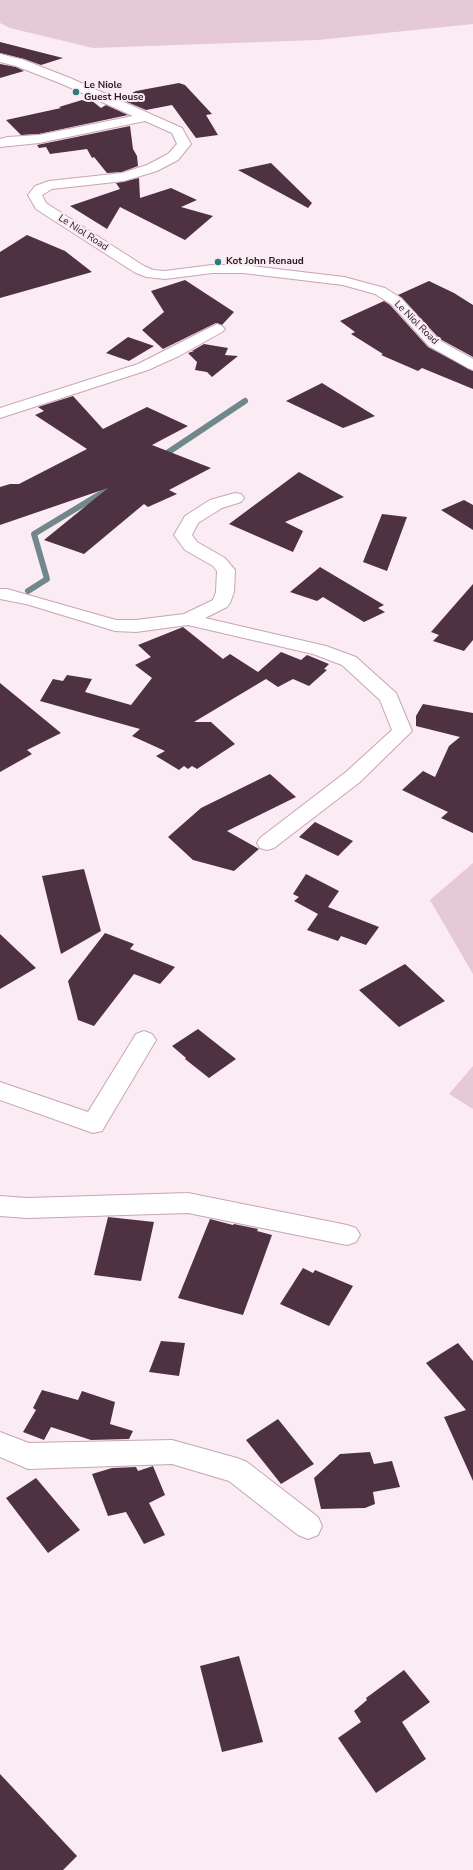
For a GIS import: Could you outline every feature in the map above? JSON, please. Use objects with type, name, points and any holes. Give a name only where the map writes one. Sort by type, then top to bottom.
[{"type":"street","name":"Le Niol Road","points":[[0,58],[20,63],[66,81],[177,131],[184,144],[173,157],[152,168],[124,177],[49,185],[40,189],[35,195],[41,206],[139,269],[151,274],[165,275],[212,269],[243,269],[344,282],[380,291],[396,301],[434,343],[473,365]]},
{"type":"street","points":[[0,144],[8,141],[39,139],[146,117]]},
{"type":"street","points":[[0,413],[143,367],[174,353],[217,328]]},
{"type":"street","points":[[0,594],[7,594],[32,600],[115,625],[136,626],[188,619],[209,610],[220,603],[225,592],[226,570],[220,562],[191,546],[183,535],[191,520],[216,504],[235,498]]},
{"type":"street","points":[[188,619],[319,650],[349,661],[389,697],[402,731],[353,777],[267,843]]},
{"type":"street","points":[[0,1091],[93,1124],[144,1040]]},
{"type":"street","points":[[0,1206],[27,1208],[188,1202],[347,1235]]},
{"type":"street","points":[[0,1444],[28,1456],[172,1452],[237,1472],[308,1526]]},
{"type":"shaded area","points":[[0,0],[473,0],[473,24],[318,40],[93,48],[10,28],[0,23]]},
{"type":"shaded area","points":[[473,863],[473,974],[430,900]]},
{"type":"shaded area","points":[[473,1066],[473,1109],[449,1094]]},
{"type":"building","points":[[0,42],[63,58],[41,65],[0,53]]},
{"type":"building","points":[[0,64],[16,67],[24,71],[0,78]]},
{"type":"building","points":[[179,83],[185,85],[212,114],[206,115],[218,135],[196,138],[172,105],[146,110],[120,99],[136,91]]},
{"type":"building","points":[[82,100],[91,100],[101,108],[106,105],[128,115],[39,134],[21,135],[6,120],[61,108],[59,107]]},
{"type":"building","points":[[130,126],[133,149],[137,156],[138,166],[122,172],[107,173],[94,157],[92,158],[87,149],[50,154],[46,147],[39,148],[37,145]]},
{"type":"building","points":[[271,163],[312,203],[308,208],[238,170]]},
{"type":"building","points":[[139,178],[140,198],[171,188],[197,200],[181,207],[213,216],[185,240],[120,207],[107,229],[70,206],[120,189],[116,183]]},
{"type":"building","points":[[27,235],[65,251],[92,272],[0,298],[0,252]]},
{"type":"building","points":[[185,280],[234,312],[222,325],[216,323],[163,349],[142,330],[164,312],[151,291]]},
{"type":"building","points":[[429,281],[454,293],[473,305],[473,357],[440,339],[398,295]]},
{"type":"building","points":[[384,301],[390,305],[428,347],[473,371],[473,389],[422,368],[418,371],[381,355],[383,354],[351,334],[355,332],[340,321]]},
{"type":"building","points":[[128,337],[154,346],[129,361],[106,353]]},
{"type":"building","points":[[204,344],[228,348],[225,355],[238,356],[212,377],[207,372],[195,370],[197,362],[188,353]]},
{"type":"building","points":[[322,383],[375,416],[343,428],[286,401]]},
{"type":"building","points":[[73,396],[103,429],[147,407],[188,426],[152,445],[211,468],[169,490],[177,494],[148,507],[144,504],[84,554],[44,540],[108,488],[0,525],[0,487],[10,484],[19,484],[87,449],[35,415],[44,411],[38,407]]},
{"type":"building","points":[[299,472],[344,497],[285,522],[303,531],[293,552],[229,524]]},
{"type":"building","points":[[464,500],[473,505],[473,530],[441,510]]},
{"type":"building","points":[[382,514],[407,517],[387,571],[363,562]]},
{"type":"building","points":[[320,567],[384,605],[378,608],[385,612],[364,622],[323,597],[317,601],[290,592]]},
{"type":"building","points":[[473,584],[473,640],[464,651],[433,641],[439,635],[431,632]]},
{"type":"building","points":[[183,627],[223,659],[230,654],[258,672],[281,652],[301,660],[307,655],[329,664],[324,669],[327,670],[309,686],[293,679],[278,687],[266,679],[194,722],[211,722],[235,744],[197,769],[192,766],[188,769],[184,766],[179,770],[156,756],[165,751],[132,736],[140,729],[40,701],[53,679],[63,681],[67,675],[92,679],[85,692],[131,705],[152,678],[135,665],[151,657],[138,645]]},
{"type":"building","points":[[0,683],[61,733],[27,750],[32,754],[0,772]]},
{"type":"building","points":[[423,704],[473,713],[473,833],[441,818],[448,812],[402,790],[423,771],[435,777],[449,746],[460,737],[416,726],[416,716]]},
{"type":"building","points":[[270,774],[296,797],[227,831],[259,849],[234,871],[193,860],[168,837],[201,808]]},
{"type":"building","points":[[315,822],[353,841],[338,856],[299,837]]},
{"type":"building","points":[[84,869],[101,931],[61,954],[42,876]]},
{"type":"building","points":[[306,874],[339,891],[328,907],[379,927],[366,945],[341,936],[338,941],[307,930],[318,914],[294,901],[299,897],[293,894]]},
{"type":"building","points":[[105,933],[134,944],[130,949],[175,967],[160,984],[134,974],[94,1026],[78,1020],[68,981]]},
{"type":"building","points":[[0,934],[36,968],[0,989]]},
{"type":"building","points":[[405,964],[445,1001],[399,1027],[359,990]]},
{"type":"building","points":[[198,1029],[236,1059],[209,1078],[185,1059],[186,1058],[172,1046]]},
{"type":"building","points":[[108,1217],[154,1222],[141,1281],[94,1275]]},
{"type":"building","points":[[210,1219],[258,1229],[257,1231],[272,1235],[243,1315],[178,1298]]},
{"type":"building","points":[[303,1268],[313,1273],[315,1270],[353,1286],[329,1326],[280,1304]]},
{"type":"building","points":[[161,1341],[185,1343],[179,1376],[149,1372]]},
{"type":"building","points":[[458,1343],[473,1361],[473,1481],[444,1417],[466,1410],[426,1363]]},
{"type":"building","points":[[42,1390],[78,1400],[82,1391],[115,1402],[110,1424],[133,1431],[129,1439],[91,1440],[51,1427],[44,1440],[23,1432],[36,1410],[33,1408]]},
{"type":"building","points":[[278,1419],[314,1464],[281,1484],[246,1440]]},
{"type":"building","points":[[370,1452],[374,1464],[392,1461],[400,1487],[373,1492],[375,1504],[365,1508],[321,1509],[314,1478],[340,1454]]},
{"type":"building","points":[[153,1466],[165,1495],[149,1503],[165,1535],[144,1544],[126,1512],[108,1516],[92,1474],[112,1468],[136,1467],[138,1471]]},
{"type":"building","points":[[36,1478],[80,1530],[48,1553],[6,1498]]},
{"type":"building","points":[[239,1656],[263,1742],[222,1752],[200,1666]]},
{"type":"building","points":[[404,1670],[430,1702],[402,1722],[426,1759],[376,1793],[338,1738],[361,1722],[354,1711],[367,1700],[366,1698]]},
{"type":"building","points":[[0,1774],[77,1856],[63,1870],[0,1870]]},
{"type":"waterway","points":[[161,457],[245,401]]},
{"type":"waterway","points":[[28,591],[47,579],[34,534],[110,488]]},
{"type":"place","name":"Le Niole Guest House","points":[[76,92]]},
{"type":"place","name":"Kot John Renaud","points":[[218,262]]}]
